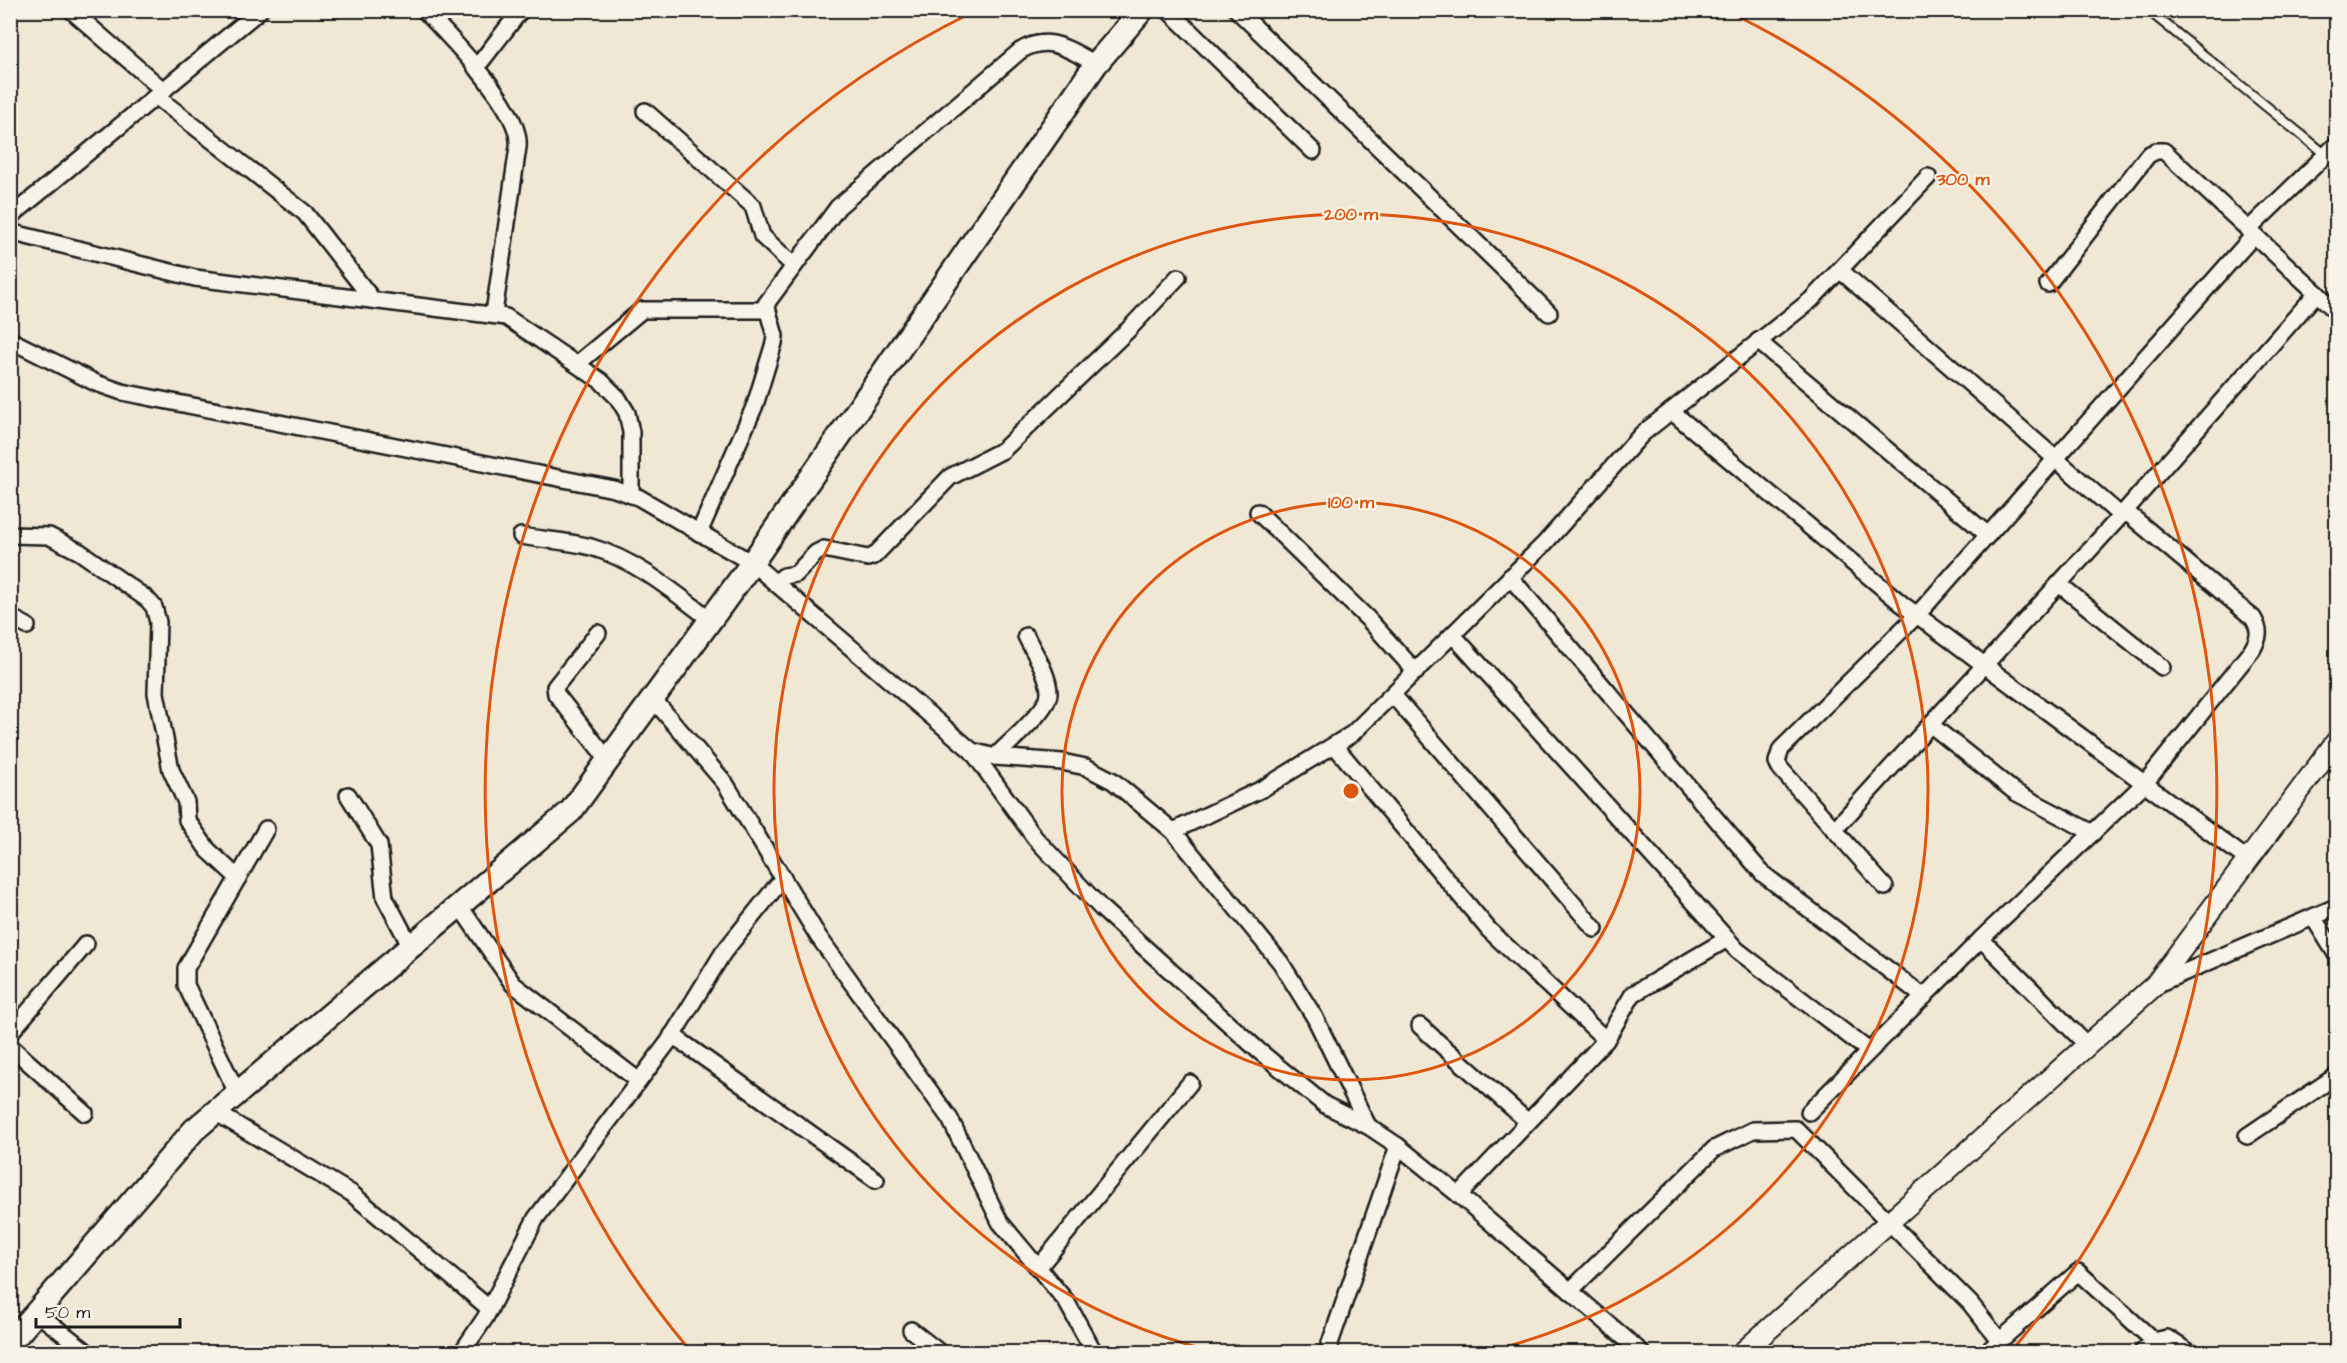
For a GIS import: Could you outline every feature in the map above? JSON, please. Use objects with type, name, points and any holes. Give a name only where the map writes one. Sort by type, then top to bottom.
[{"type":"main road","points":[[10,1343],[194,1130],[571,811],[752,563],[1096,64],[1142,10]]},
{"type":"street","points":[[71,10],[160,94],[305,213],[372,299]]},
{"type":"street","points":[[10,217],[260,10]]},
{"type":"street","points":[[424,10],[476,68],[514,121],[519,137],[494,313]]},
{"type":"street","points":[[476,68],[521,10]]},
{"type":"street","points":[[1168,10],[1314,151]]},
{"type":"street","points":[[1237,10],[1549,313]]},
{"type":"street","points":[[699,533],[751,415],[768,364],[775,336],[767,310],[769,299],[844,201],[1020,51],[1033,43],[1056,44],[1096,64]]},
{"type":"street","points":[[645,111],[753,206],[762,236],[794,266]]},
{"type":"street","points":[[1885,887],[1780,768],[1778,756],[1917,615],[2251,232],[2331,150]]},
{"type":"street","points":[[2048,284],[2148,155],[2156,151],[2164,151],[2337,311]]},
{"type":"street","points":[[1173,831],[1262,789],[1335,746],[1393,695],[1545,543],[1627,449],[1671,411],[1811,300],[1928,177]]},
{"type":"street","points":[[10,232],[195,278],[494,313],[518,322],[601,381],[618,398],[627,413],[631,432],[631,495]]},
{"type":"street","points":[[1809,1112],[1981,939],[2145,783],[2252,650],[2258,639],[2259,628],[2253,618],[2056,458],[1841,271]]},
{"type":"street","points":[[776,583],[784,576],[796,574],[816,553],[824,549],[868,558],[874,556],[950,477],[1003,450],[1128,330],[1178,277]]},
{"type":"street","points":[[1834,830],[2123,513],[2317,293]]},
{"type":"street","points":[[577,364],[642,310],[767,310]]},
{"type":"street","points":[[10,340],[96,383],[122,392],[614,489],[631,495],[752,563],[972,751],[1035,838],[1102,909],[1275,1065],[1325,1106],[1368,1126],[1398,1146],[1459,1195],[1641,1353]]},
{"type":"street","points":[[1758,341],[1988,535]]},
{"type":"street","points":[[1671,411],[1917,615],[2248,860]]},
{"type":"street","points":[[1258,512],[1368,619],[1416,672]]},
{"type":"street","points":[[10,535],[49,536],[80,552],[147,599],[154,607],[158,622],[156,693],[171,770],[186,802],[190,828],[208,850],[238,878]]},
{"type":"street","points":[[521,536],[592,548],[612,556],[653,576],[711,620]]},
{"type":"street","points":[[1510,577],[1763,874],[1924,997]]},
{"type":"street","points":[[2059,584],[2162,667]]},
{"type":"street","points":[[10,617],[27,626]]},
{"type":"street","points":[[598,633],[555,687],[555,694],[608,760]]},
{"type":"street","points":[[1453,634],[1727,939],[1755,965],[1869,1051]]},
{"type":"street","points":[[995,757],[1044,707],[1049,695],[1047,680],[1026,636]]},
{"type":"street","points":[[1393,695],[1595,929]]},
{"type":"street","points":[[653,699],[719,774],[818,936],[950,1119],[1000,1222],[1065,1300],[1094,1353]]},
{"type":"street","points":[[1931,725],[2015,792],[2092,833]]},
{"type":"street","points":[[1743,1353],[2155,984],[2337,742]]},
{"type":"street","points":[[1335,746],[1494,936],[1606,1040]]},
{"type":"street","points":[[972,751],[995,757],[1062,762],[1086,767],[1113,781],[1173,831],[1281,963],[1315,1018],[1368,1126]]},
{"type":"street","points":[[348,795],[379,845],[385,898],[411,947]]},
{"type":"street","points":[[237,1093],[186,985],[185,976],[189,960],[266,829]]},
{"type":"street","points":[[462,1353],[490,1309],[527,1232],[672,1035],[723,953],[783,878]]},
{"type":"street","points":[[459,905],[513,984],[639,1081]]},
{"type":"street","points":[[2155,984],[2337,907]]},
{"type":"street","points":[[2313,917],[2337,954]]},
{"type":"street","points":[[1459,1195],[1606,1040],[1633,993],[1727,939]]},
{"type":"street","points":[[1981,939],[2087,1045]]},
{"type":"street","points":[[10,1033],[86,944]]},
{"type":"street","points":[[1420,1026],[1528,1122]]},
{"type":"street","points":[[672,1035],[876,1180]]},
{"type":"street","points":[[10,1046],[85,1113]]},
{"type":"street","points":[[2247,1136],[2337,1076]]},
{"type":"street","points":[[1038,1268],[1190,1083]]},
{"type":"street","points":[[215,1112],[351,1193],[490,1309]]},
{"type":"street","points":[[1570,1291],[1714,1149],[1753,1130],[1796,1129],[1970,1303],[2000,1341]]},
{"type":"street","points":[[1327,1353],[1398,1146]]},
{"type":"street","points":[[1987,1353],[2078,1272],[2154,1341]]},
{"type":"street","points":[[37,1313],[87,1353]]},
{"type":"street","points":[[911,1330],[939,1353]]},
{"type":"street","points":[[2142,1353],[2154,1341],[2167,1338],[2189,1353]]},
{"type":"lane","points":[[2148,10],[2331,150]]}]
